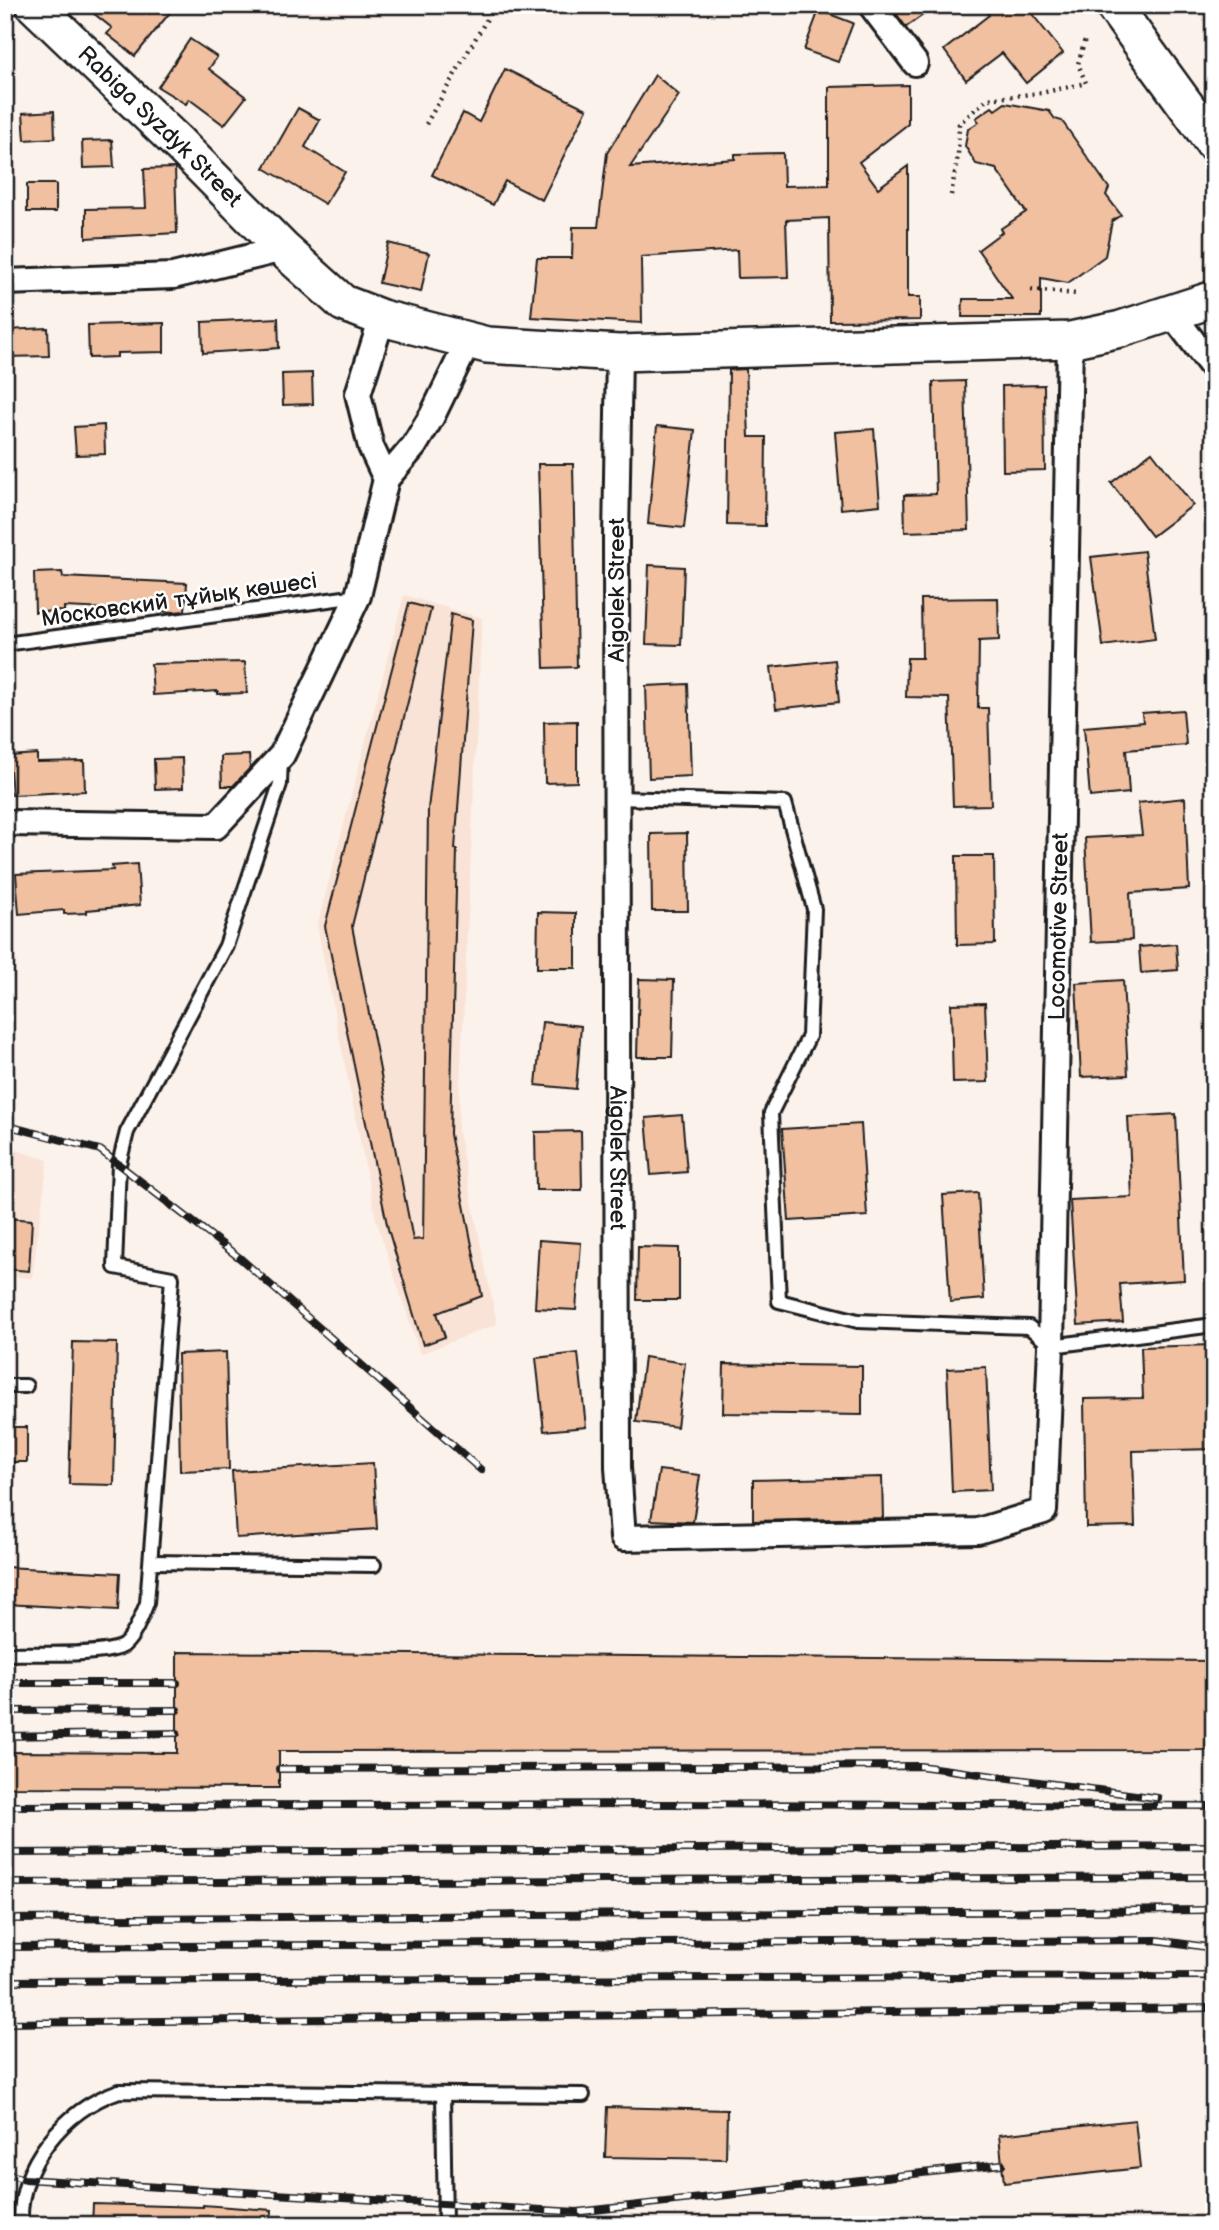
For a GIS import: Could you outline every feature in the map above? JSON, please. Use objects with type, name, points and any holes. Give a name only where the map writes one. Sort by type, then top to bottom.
[{"type":"street","name":"Rabiga Syzdyk Street","points":[[34,5],[179,144],[283,249],[343,303],[382,318],[487,345],[619,353],[1070,340],[1121,329],[1214,299]]},
{"type":"street","points":[[871,5],[915,63]]},
{"type":"street","points":[[1113,5],[1214,144]]},
{"type":"street","points":[[5,282],[173,276],[283,249]]},
{"type":"street","points":[[1172,314],[1214,369]]},
{"type":"street","points":[[382,318],[358,394],[371,447],[386,479]]},
{"type":"street","points":[[5,823],[216,826],[282,755],[358,596],[386,479],[414,446],[432,416],[468,340]]},
{"type":"street","name":"Locomotive Street","points":[[1044,1511],[1051,1346],[1070,340]]},
{"type":"street","name":"Aigolek Street","points":[[619,353],[616,540],[618,1467],[623,1538],[978,1531],[1044,1511]]},
{"type":"lane","name":"Московский тұйық көшесі","points":[[5,644],[358,596]]},
{"type":"lane","points":[[5,1654],[103,1651],[124,1645],[138,1625],[147,1603],[172,1278],[115,1267],[119,1164],[127,1132],[226,946],[280,785],[282,755]]},
{"type":"lane","points":[[617,798],[785,803],[814,909],[809,1036],[771,1113],[779,1301],[858,1321],[1029,1327],[1051,1346],[1214,1325]]},
{"type":"lane","points":[[5,1386],[26,1386]]},
{"type":"lane","points":[[152,1562],[374,1565]]},
{"type":"lane","points":[[21,2225],[20,2211],[28,2179],[40,2151],[71,2119],[99,2098],[119,2091],[583,2095]]},
{"type":"lane","points":[[443,2094],[445,2225]]},
{"type":"path","points":[[426,124],[495,5]]},
{"type":"path","points":[[951,195],[958,155],[959,124],[987,99],[1041,93],[1086,83],[1078,64],[1085,39]]},
{"type":"path","points":[[1031,290],[1077,294]]},
{"type":"shaded area","points":[[404,595],[482,618],[458,1132],[497,1324],[420,1354],[376,1220],[317,926]]},
{"type":"shaded area","points":[[5,1146],[48,1160],[32,1278],[5,1277]]},
{"type":"building","points":[[83,5],[176,5],[135,56],[107,34],[112,28]]},
{"type":"building","points":[[890,5],[937,5],[906,27]]},
{"type":"building","points":[[982,5],[1025,5],[1063,53],[1026,83],[1002,53],[966,80],[944,50],[989,15]]},
{"type":"building","points":[[819,10],[853,23],[838,62],[804,50]]},
{"type":"building","points":[[190,39],[217,57],[209,69],[246,97],[224,125],[189,99],[186,104],[158,87]]},
{"type":"building","points":[[505,69],[587,109],[542,200],[505,181],[493,205],[432,175],[463,113],[479,122]]},
{"type":"building","points":[[655,75],[679,95],[630,167],[735,159],[735,154],[783,153],[784,186],[829,185],[829,87],[908,85],[908,124],[859,162],[878,188],[908,166],[908,297],[920,297],[920,320],[830,321],[829,218],[786,220],[788,277],[738,278],[737,250],[641,257],[642,323],[531,317],[537,258],[572,258],[573,227],[598,227],[607,153]]},
{"type":"building","points":[[1005,103],[1049,111],[1055,119],[1062,121],[1109,188],[1106,195],[1121,215],[1112,221],[1105,256],[1068,283],[1041,278],[1041,317],[962,317],[963,299],[1012,299],[978,250],[1002,232],[1000,229],[1026,212],[996,169],[976,164],[965,146],[968,129],[979,122],[976,118],[992,107],[995,110]]},
{"type":"building","points":[[298,108],[320,120],[305,147],[345,172],[325,204],[264,168]]},
{"type":"building","points":[[54,111],[55,138],[25,140],[23,113]]},
{"type":"building","points":[[112,140],[114,167],[83,168],[82,141]]},
{"type":"building","points":[[175,168],[177,233],[86,238],[86,209],[146,208],[144,169]]},
{"type":"building","points":[[27,184],[56,184],[56,212],[27,212]]},
{"type":"building","points":[[388,243],[429,253],[421,292],[379,283]]},
{"type":"building","points":[[278,318],[279,348],[203,353],[202,322]]},
{"type":"building","points":[[164,323],[164,352],[117,353],[117,357],[89,358],[88,325]]},
{"type":"building","points":[[48,328],[49,356],[5,357],[5,330]]},
{"type":"building","points":[[746,369],[749,437],[766,437],[765,526],[727,525],[729,370]]},
{"type":"building","points":[[312,373],[313,404],[283,405],[282,374]]},
{"type":"building","points":[[965,381],[969,530],[905,532],[904,495],[936,494],[933,382]]},
{"type":"building","points":[[1044,385],[1045,470],[1003,471],[1002,386]]},
{"type":"building","points":[[104,425],[105,454],[76,455],[74,427]]},
{"type":"building","points":[[657,426],[695,430],[684,528],[648,524]]},
{"type":"building","points":[[874,429],[880,505],[841,509],[835,432]]},
{"type":"building","points":[[1152,452],[1193,505],[1152,536],[1111,483]]},
{"type":"building","points":[[538,464],[573,464],[577,667],[544,668]]},
{"type":"building","points":[[1144,551],[1155,639],[1103,646],[1091,557]]},
{"type":"building","points":[[649,565],[684,567],[681,645],[646,644]]},
{"type":"building","points":[[62,572],[63,577],[187,583],[185,611],[64,607],[64,611],[35,612],[34,573]]},
{"type":"building","points":[[998,598],[999,640],[979,641],[978,708],[988,708],[991,805],[953,806],[949,698],[906,697],[907,658],[922,658],[921,599]]},
{"type":"building","points":[[409,603],[431,609],[352,926],[413,1240],[423,1239],[428,809],[451,614],[472,620],[455,849],[450,1134],[482,1296],[437,1313],[445,1337],[423,1345],[388,1229],[325,926]]},
{"type":"building","points":[[835,660],[839,702],[776,709],[771,667]]},
{"type":"building","points":[[245,662],[247,693],[218,694],[218,691],[153,695],[151,664]]},
{"type":"building","points":[[688,684],[691,776],[649,778],[646,686]]},
{"type":"building","points":[[1183,710],[1186,745],[1126,750],[1129,793],[1090,797],[1084,727],[1143,722],[1142,713]]},
{"type":"building","points":[[577,721],[577,782],[545,783],[544,722]]},
{"type":"building","points":[[37,754],[37,762],[84,761],[85,791],[12,795],[9,756]]},
{"type":"building","points":[[249,755],[250,768],[233,786],[222,786],[221,756]]},
{"type":"building","points":[[182,758],[183,788],[155,789],[154,759]]},
{"type":"building","points":[[1185,798],[1189,889],[1130,893],[1132,940],[1091,942],[1085,838],[1142,835],[1138,803]]},
{"type":"building","points":[[687,833],[688,911],[652,911],[651,834]]},
{"type":"building","points":[[956,856],[994,856],[995,944],[957,945]]},
{"type":"building","points":[[137,864],[140,905],[87,910],[87,913],[64,914],[64,910],[19,914],[16,874],[113,870],[112,866]]},
{"type":"building","points":[[538,912],[576,913],[576,968],[537,968]]},
{"type":"building","points":[[1176,944],[1178,970],[1141,973],[1139,947]]},
{"type":"building","points":[[639,979],[674,980],[672,1057],[637,1057]]},
{"type":"building","points":[[1123,980],[1128,1075],[1081,1077],[1076,983]]},
{"type":"building","points":[[985,1003],[988,1082],[953,1083],[951,1004]]},
{"type":"building","points":[[542,1022],[581,1026],[576,1089],[536,1085]]},
{"type":"building","points":[[1176,1114],[1184,1280],[1120,1284],[1123,1322],[1078,1325],[1070,1200],[1132,1197],[1128,1117]]},
{"type":"building","points":[[682,1115],[687,1172],[651,1175],[646,1118]]},
{"type":"building","points":[[861,1124],[867,1216],[789,1221],[782,1129]]},
{"type":"building","points":[[581,1131],[582,1190],[536,1190],[535,1132]]},
{"type":"building","points":[[978,1193],[984,1299],[950,1302],[943,1195]]},
{"type":"building","points":[[5,1218],[32,1220],[29,1271],[5,1269]]},
{"type":"building","points":[[539,1240],[581,1243],[576,1310],[535,1308]]},
{"type":"building","points":[[638,1247],[679,1248],[679,1300],[637,1300]]},
{"type":"building","points":[[73,1342],[117,1343],[114,1485],[69,1484]]},
{"type":"building","points":[[1213,1345],[1214,1449],[1133,1451],[1135,1526],[1086,1527],[1084,1399],[1143,1398],[1141,1347]]},
{"type":"building","points":[[226,1352],[229,1469],[180,1471],[178,1354]]},
{"type":"building","points":[[578,1353],[586,1427],[544,1431],[536,1358]]},
{"type":"building","points":[[644,1357],[685,1363],[677,1427],[636,1422]]},
{"type":"building","points":[[724,1364],[862,1366],[862,1415],[723,1413]]},
{"type":"building","points":[[986,1367],[991,1490],[952,1492],[947,1369]]},
{"type":"building","points":[[5,1427],[27,1427],[27,1462],[5,1462]]},
{"type":"building","points":[[373,1463],[377,1529],[236,1538],[232,1471]]},
{"type":"building","points":[[659,1470],[700,1475],[693,1522],[651,1520]]},
{"type":"building","points":[[882,1477],[883,1518],[753,1521],[753,1480]]},
{"type":"building","points":[[5,1567],[120,1573],[118,1610],[5,1604]]},
{"type":"building","points":[[177,1652],[1214,1661],[1214,1750],[279,1751],[279,1788],[5,1787],[5,1752],[177,1753]]},
{"type":"building","points":[[607,2107],[727,2110],[726,2159],[605,2157]]},
{"type":"building","points":[[1135,2120],[1140,2168],[1004,2183],[999,2135]]},
{"type":"building","points":[[93,2204],[203,2205],[272,2210],[271,2225],[92,2225]]},
{"type":"railway","points":[[5,1125],[100,1150],[241,1259],[481,1470]]},
{"type":"railway","points":[[5,1683],[177,1683]]},
{"type":"railway","points":[[5,1711],[177,1710]]},
{"type":"railway","points":[[5,1736],[177,1733]]},
{"type":"railway","points":[[279,1769],[920,1766],[1158,1798]]},
{"type":"railway","points":[[5,1806],[1214,1806]]},
{"type":"railway","points":[[5,1853],[1214,1846]]},
{"type":"railway","points":[[5,1883],[1214,1877]]},
{"type":"railway","points":[[5,1919],[1214,1910]]},
{"type":"railway","points":[[5,1947],[1156,1940],[1214,1948]]},
{"type":"railway","points":[[5,1981],[1214,1976]]},
{"type":"railway","points":[[5,2023],[1214,2008]]},
{"type":"railway","points":[[5,2173],[24,2179],[577,2212],[1002,2164]]}]
